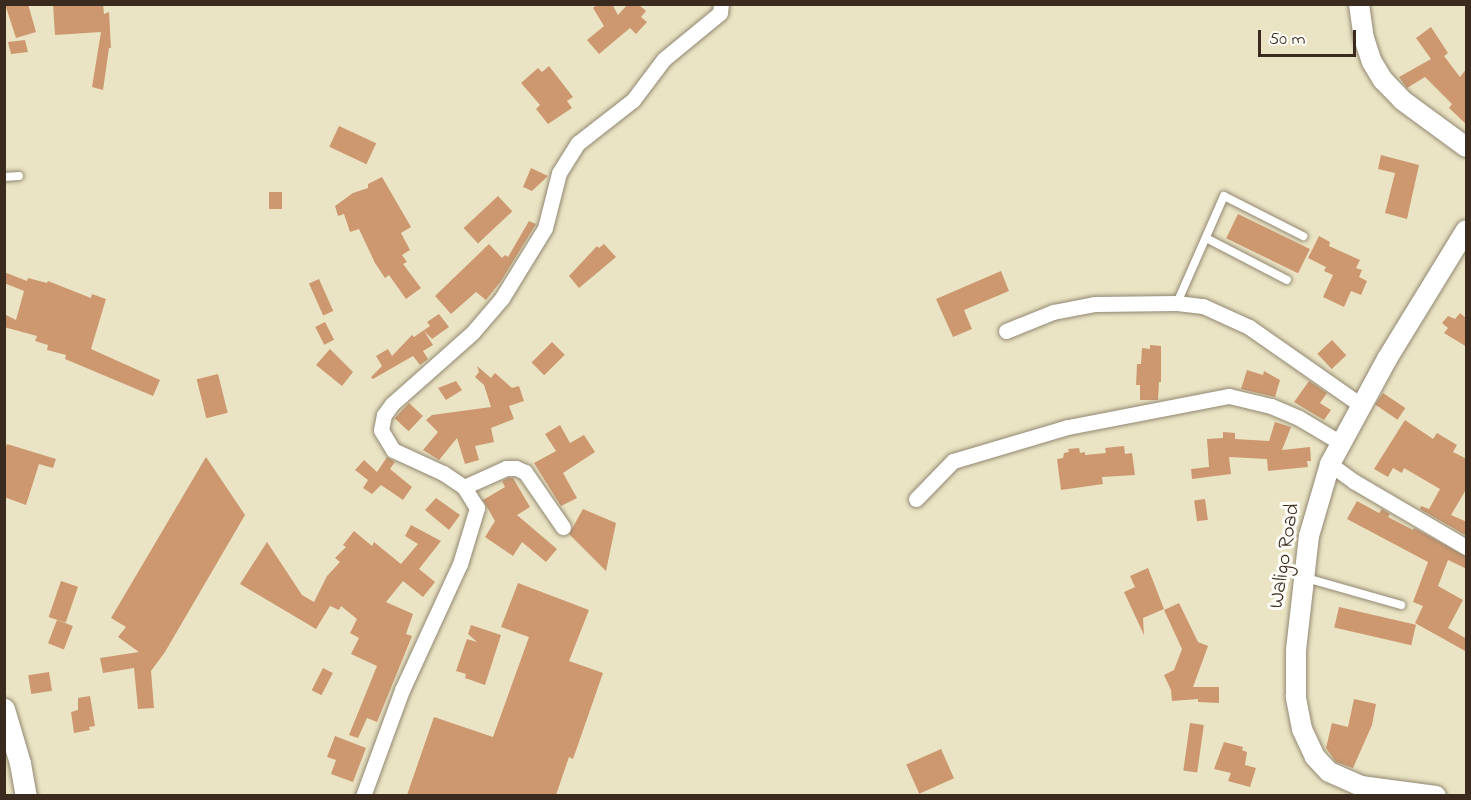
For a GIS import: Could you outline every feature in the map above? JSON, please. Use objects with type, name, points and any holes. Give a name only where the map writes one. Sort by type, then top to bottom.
[{"type":"main road","points":[[4,709],[20,763],[26,795]]},
{"type":"street","points":[[363,795],[402,690],[460,564],[477,508],[464,487],[443,473],[393,450],[381,430],[384,415],[392,404],[473,332],[502,298],[545,228],[559,173],[578,143],[633,100],[664,58],[720,13],[721,4]]},
{"type":"street","points":[[1359,4],[1364,38],[1372,62],[1383,80],[1402,100],[1467,147]]},
{"type":"street","name":"Waligo Road","points":[[1437,795],[1352,787],[1329,772],[1315,757],[1302,729],[1296,697],[1296,650],[1309,536],[1330,464],[1361,405],[1467,230]]},
{"type":"street","points":[[1006,331],[1053,312],[1095,304],[1177,303],[1203,306],[1249,327],[1361,405]]},
{"type":"street","points":[[916,499],[953,461],[1068,427],[1229,396],[1271,405],[1299,418],[1341,443]]},
{"type":"street","points":[[1330,464],[1355,482],[1467,547]]},
{"type":"street","points":[[464,487],[506,468],[516,468],[525,472],[563,527]]},
{"type":"lane","points":[[4,177],[19,176]]},
{"type":"lane","points":[[1177,303],[1224,196],[1303,236]]},
{"type":"lane","points":[[1206,238],[1287,280]]},
{"type":"lane","points":[[1304,578],[1401,605]]},
{"type":"building","points":[[5,4],[28,4],[36,32],[16,38]]},
{"type":"building","points":[[53,4],[103,4],[104,14],[109,12],[111,48],[109,48],[103,90],[92,87],[101,32],[55,35]]},
{"type":"building","points":[[598,4],[612,4],[618,15],[628,4],[638,4],[646,11],[641,17],[647,22],[636,34],[630,28],[599,54],[587,40],[604,26],[593,8]]},
{"type":"building","points":[[1431,27],[1448,53],[1444,56],[1460,77],[1467,68],[1467,125],[1449,108],[1452,104],[1425,77],[1407,88],[1399,77],[1431,59],[1416,38]]},
{"type":"building","points":[[25,40],[28,52],[11,54],[8,42]]},
{"type":"building","points":[[549,66],[573,97],[567,101],[572,108],[548,124],[536,109],[540,105],[521,83],[538,68],[542,72]]},
{"type":"building","points":[[339,126],[376,143],[366,164],[329,147]]},
{"type":"building","points":[[1381,155],[1419,165],[1407,219],[1385,213],[1395,173],[1378,169]]},
{"type":"building","points":[[531,168],[548,176],[532,191],[523,187]]},
{"type":"building","points":[[382,177],[411,227],[401,233],[410,250],[402,255],[407,262],[403,264],[421,288],[406,299],[389,275],[385,278],[375,263],[359,229],[350,232],[344,214],[338,216],[335,206],[353,193],[368,188],[368,184]]},
{"type":"building","points":[[269,192],[282,192],[282,209],[269,209]]},
{"type":"building","points":[[498,196],[512,211],[478,243],[464,228]]},
{"type":"building","points":[[1238,214],[1310,249],[1298,273],[1226,238]]},
{"type":"building","points":[[529,221],[536,224],[501,281],[486,300],[476,292],[451,314],[435,296],[489,244],[502,258],[505,255],[508,257]]},
{"type":"building","points":[[1319,236],[1330,242],[1329,246],[1360,260],[1356,268],[1362,270],[1359,277],[1367,281],[1361,295],[1351,291],[1344,307],[1323,297],[1333,275],[1324,271],[1326,267],[1308,258]]},
{"type":"building","points":[[604,244],[616,257],[579,288],[569,276],[597,246],[599,248]]},
{"type":"building","points":[[1001,271],[1009,291],[964,310],[972,329],[953,337],[936,299]]},
{"type":"building","points":[[4,272],[27,281],[28,278],[47,283],[48,281],[91,298],[92,294],[106,299],[91,349],[160,380],[153,396],[65,359],[66,355],[47,350],[48,345],[35,341],[37,336],[4,327],[4,314],[16,320],[24,291],[4,283]]},
{"type":"building","points":[[319,279],[333,311],[323,315],[309,283]]},
{"type":"building","points":[[1460,313],[1467,319],[1467,347],[1444,333],[1448,328],[1442,323],[1448,316],[1455,319]]},
{"type":"building","points":[[439,314],[449,327],[432,339],[424,331],[433,345],[423,351],[428,359],[420,365],[413,356],[373,379],[371,377],[382,366],[376,356],[388,349],[392,356],[412,335],[414,337],[430,326],[427,322]]},
{"type":"building","points":[[325,322],[334,340],[324,345],[315,327]]},
{"type":"building","points":[[1332,340],[1346,355],[1332,369],[1317,354]]},
{"type":"building","points":[[552,342],[565,355],[544,375],[531,363]]},
{"type":"building","points":[[1150,345],[1161,346],[1161,382],[1159,382],[1158,400],[1140,400],[1140,385],[1136,385],[1137,364],[1141,364],[1142,348],[1150,349]]},
{"type":"building","points":[[330,349],[353,372],[342,386],[316,365]]},
{"type":"building","points":[[477,366],[491,378],[495,373],[512,388],[519,386],[524,401],[509,406],[514,419],[491,428],[494,442],[475,446],[479,460],[465,464],[457,438],[439,460],[423,450],[438,432],[426,420],[432,415],[491,407],[484,385],[475,377],[479,372]]},
{"type":"building","points":[[1247,370],[1263,375],[1264,371],[1280,380],[1275,397],[1241,389]]},
{"type":"building","points":[[218,374],[228,413],[206,418],[197,379]]},
{"type":"building","points":[[456,381],[462,390],[446,400],[438,388]]},
{"type":"building","points":[[1309,381],[1327,393],[1320,403],[1331,410],[1324,420],[1294,402]]},
{"type":"building","points":[[1383,393],[1405,408],[1398,420],[1375,405]]},
{"type":"building","points":[[409,403],[423,416],[409,431],[395,418]]},
{"type":"building","points":[[1405,420],[1433,439],[1437,433],[1457,445],[1453,452],[1467,459],[1467,488],[1451,515],[1467,522],[1467,536],[1420,509],[1421,506],[1429,509],[1440,489],[1404,468],[1402,473],[1393,468],[1388,477],[1374,469]]},
{"type":"building","points":[[1275,422],[1291,427],[1282,450],[1310,447],[1311,461],[1307,461],[1308,467],[1268,471],[1267,459],[1229,457],[1231,474],[1192,479],[1191,469],[1209,467],[1207,439],[1223,438],[1223,432],[1235,433],[1235,439],[1269,441]]},
{"type":"building","points":[[560,425],[570,443],[584,435],[595,452],[563,473],[577,498],[561,506],[534,463],[556,451],[545,434]]},
{"type":"building","points":[[7,444],[56,459],[53,468],[39,464],[26,505],[4,497],[4,454]]},
{"type":"building","points":[[1124,446],[1125,454],[1132,453],[1135,475],[1102,477],[1103,484],[1061,490],[1057,459],[1063,458],[1064,453],[1069,452],[1068,449],[1079,448],[1080,453],[1085,452],[1085,455],[1106,453],[1105,448]]},
{"type":"building","points":[[206,457],[245,515],[165,652],[151,671],[154,708],[138,709],[134,668],[103,673],[100,658],[139,652],[118,637],[126,627],[111,618]]},
{"type":"building","points":[[387,457],[395,462],[390,469],[412,487],[403,500],[381,485],[372,494],[363,488],[368,480],[355,470],[364,460],[377,472]]},
{"type":"building","points":[[513,478],[530,507],[517,515],[557,549],[546,562],[522,542],[513,556],[485,537],[495,521],[483,500],[505,487],[502,481]]},
{"type":"building","points":[[436,498],[460,515],[449,530],[425,510]]},
{"type":"building","points":[[1205,499],[1208,520],[1197,521],[1194,501]]},
{"type":"building","points":[[1357,501],[1379,513],[1382,509],[1390,514],[1388,517],[1413,530],[1414,528],[1467,557],[1467,569],[1448,560],[1438,586],[1463,600],[1448,628],[1467,639],[1467,652],[1415,623],[1423,606],[1413,602],[1428,562],[1347,519]]},
{"type":"building","points":[[583,509],[616,523],[606,571],[569,534]]},
{"type":"building","points":[[411,525],[441,541],[419,569],[435,582],[423,597],[403,581],[386,602],[413,614],[406,634],[412,636],[377,722],[367,718],[358,738],[349,735],[377,666],[351,654],[359,638],[350,633],[357,619],[341,606],[339,610],[330,606],[316,629],[240,584],[267,542],[302,595],[314,602],[327,576],[340,562],[335,558],[346,547],[343,545],[354,531],[372,546],[374,542],[401,564],[418,544],[405,536]]},
{"type":"building","points":[[1148,568],[1164,609],[1143,618],[1144,635],[1124,592],[1135,587],[1130,576]]},
{"type":"building","points":[[61,581],[78,587],[66,623],[49,617]]},
{"type":"building","points":[[518,583],[589,610],[569,661],[603,673],[573,759],[569,757],[556,795],[407,795],[434,717],[493,737],[529,637],[501,627]]},
{"type":"building","points":[[1179,603],[1198,642],[1208,646],[1193,687],[1219,687],[1219,703],[1198,702],[1198,699],[1172,701],[1171,690],[1164,675],[1174,670],[1182,649],[1164,610]]},
{"type":"building","points":[[1339,607],[1416,625],[1411,645],[1334,627]]},
{"type":"building","points":[[57,620],[73,626],[64,649],[48,643]]},
{"type":"building","points":[[471,625],[501,635],[485,685],[465,678],[466,674],[456,671],[467,639],[477,642],[468,634]]},
{"type":"building","points":[[323,668],[333,673],[321,695],[312,690]]},
{"type":"building","points":[[49,672],[52,691],[31,694],[28,675]]},
{"type":"building","points":[[90,696],[95,726],[89,727],[90,730],[74,733],[71,712],[78,710],[78,698]]},
{"type":"building","points":[[1354,699],[1376,704],[1372,725],[1353,768],[1336,762],[1326,748],[1332,723],[1348,727]]},
{"type":"building","points":[[1190,723],[1204,725],[1197,772],[1183,771]]},
{"type":"building","points":[[335,736],[366,748],[353,782],[331,774],[336,760],[327,757]]},
{"type":"building","points":[[1224,742],[1243,747],[1242,750],[1247,752],[1245,765],[1256,768],[1250,787],[1228,781],[1231,773],[1214,769]]},
{"type":"building","points":[[941,749],[954,778],[919,794],[906,764]]}]
